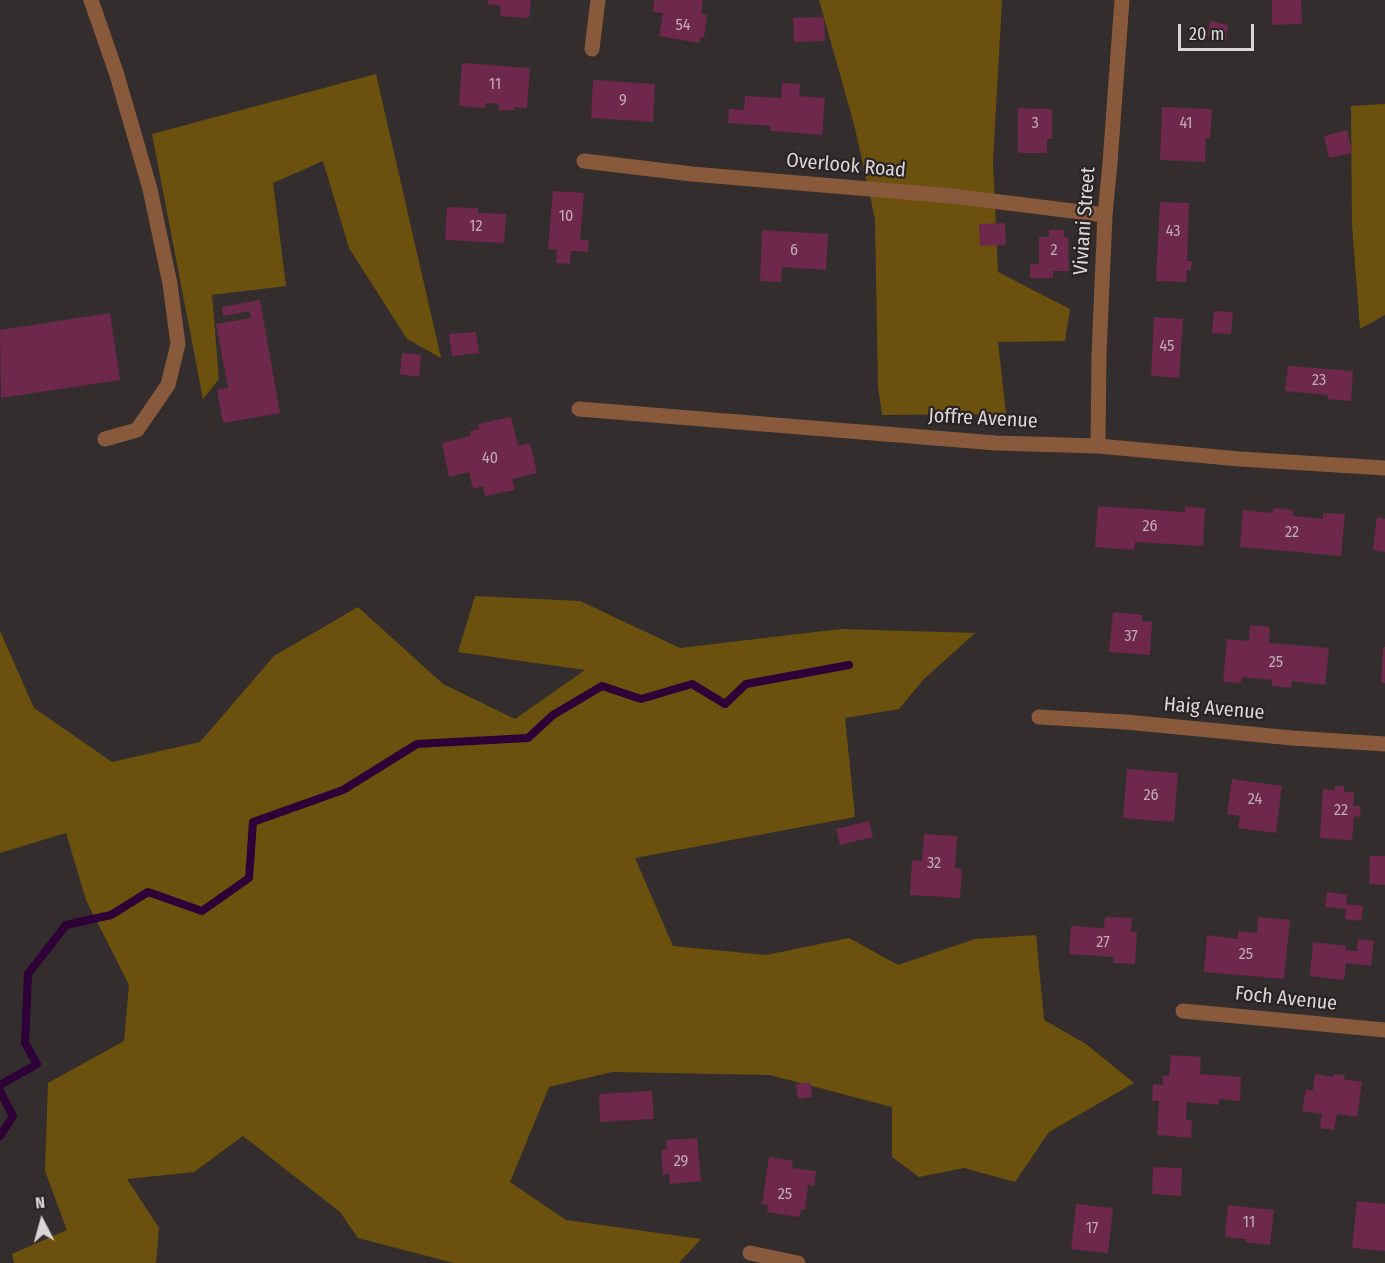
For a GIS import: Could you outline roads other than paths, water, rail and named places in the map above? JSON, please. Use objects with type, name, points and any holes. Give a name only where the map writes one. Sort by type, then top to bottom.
[{"type":"street","points":[[91,0],[117,75],[150,189],[170,284],[178,344],[168,384],[137,430],[105,439]]},
{"type":"street","points":[[592,49],[598,0]]},
{"type":"street","name":"Viviani Street","points":[[1098,446],[1098,354],[1105,215],[1122,0]]},
{"type":"street","name":"Overlook Road","points":[[584,161],[692,174],[952,196],[1105,215]]},
{"type":"street","name":"Joffre Avenue","points":[[579,409],[996,443],[1098,446],[1240,459],[1385,468]]},
{"type":"street","name":"Haig Avenue","points":[[1039,717],[1385,744]]},
{"type":"street","name":"Foch Avenue","points":[[1183,1011],[1385,1030]]},
{"type":"street","points":[[750,1253],[798,1263]]},
{"type":"waterway","points":[[0,1085],[37,1064],[25,1043],[28,974],[66,925],[111,915],[148,892],[202,911],[249,878],[253,822],[343,790],[417,744],[528,738],[553,715],[602,686],[641,699],[692,684],[725,704],[746,684],[849,665]]},
{"type":"waterway","points":[[0,1091],[13,1116],[0,1136]]}]
